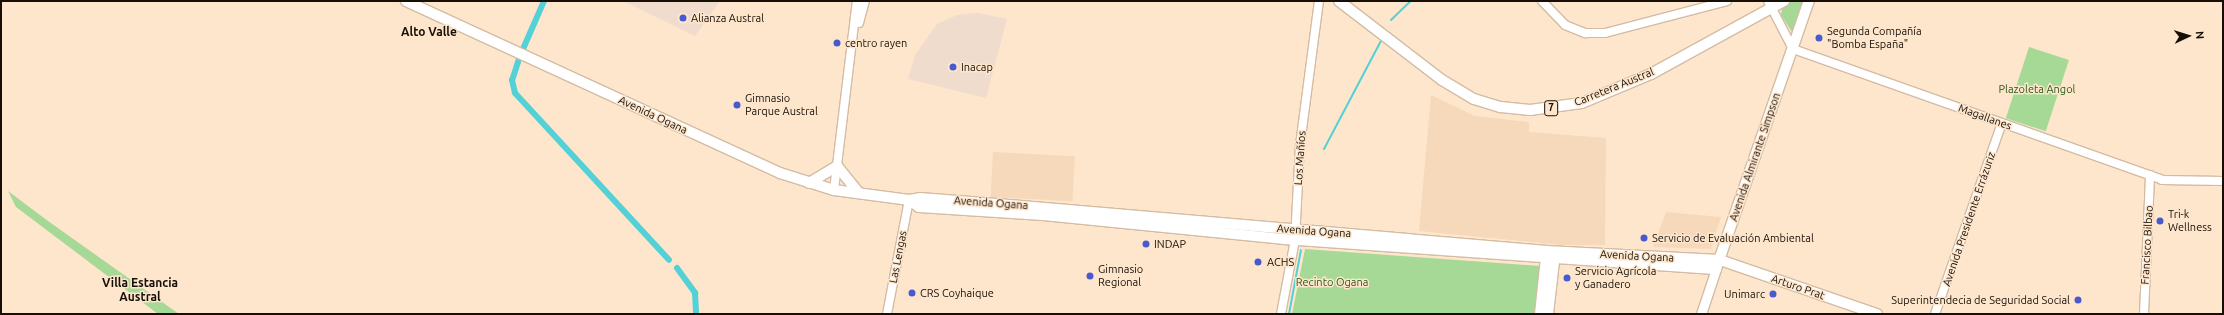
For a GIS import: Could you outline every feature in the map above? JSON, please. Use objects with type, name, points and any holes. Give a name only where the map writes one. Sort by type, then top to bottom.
[{"type":"main road","name":"Avenida Ogana","points":[[406,1],[761,165],[809,183],[834,190],[909,200],[919,207],[1043,215],[1552,256],[1718,265]]},
{"type":"main road","name":"Carretera Austral","points":[[1340,1],[1442,80],[1474,99],[1501,107],[1530,110],[1582,103],[1621,86],[1771,5],[1784,1]]},
{"type":"main road","name":"Avenida Almirante Simpson","points":[[1701,314],[1809,1]]},
{"type":"main road","points":[[809,183],[837,166],[859,193]]},
{"type":"main road","points":[[1540,314],[1552,256]]},
{"type":"main road","points":[[1548,314],[1552,256]]},
{"type":"main road","name":"Arturo Prat","points":[[1718,265],[1877,314]]},
{"type":"street","points":[[834,190],[854,43],[857,1]]},
{"type":"street","points":[[854,43],[865,1]]},
{"type":"street","name":"Los Mañíos","points":[[1281,314],[1295,235],[1300,145],[1318,1]]},
{"type":"street","points":[[1542,1],[1564,25],[1585,33],[1598,33],[1727,1]]},
{"type":"street","points":[[1771,5],[1793,49]]},
{"type":"street","name":"Magallanes","points":[[1793,49],[2150,176],[2181,182],[2223,181]]},
{"type":"street","name":"Avenida Presidente Errázuriz","points":[[1935,314],[2002,123]]},
{"type":"street","name":"Francisco Bilbao","points":[[2144,314],[2150,176]]},
{"type":"street","name":"Las Lengas","points":[[887,314],[909,200]]},
{"type":"shaded area","name":"Alianza Austral","points":[[623,1],[720,1],[695,36]]},
{"type":"shaded area","name":"Inacap","points":[[978,13],[1007,19],[986,98],[908,79],[915,55],[937,24],[957,15]]},
{"type":"shaded area","points":[[1431,95],[1475,116],[1529,122],[1529,132],[1606,138],[1605,245],[1562,245],[1419,231]]},
{"type":"shaded area","points":[[993,152],[1075,156],[1073,201],[991,197]]},
{"type":"shaded area","points":[[1666,212],[1721,217],[1711,249],[1653,247]]},
{"type":"green space","points":[[1792,1],[1806,1],[1792,32],[1781,15],[1782,9]]},
{"type":"green space","name":"Plazoleta Angol","points":[[2029,47],[2069,60],[2046,131],[2006,118]]},
{"type":"green space","points":[[8,191],[179,314],[158,314],[16,207]]},
{"type":"green space","name":"Recinto Ogana","points":[[1305,249],[1540,266],[1534,314],[1292,314]]},
{"type":"waterway","points":[[523,49],[544,1]]},
{"type":"waterway","points":[[1391,20],[1411,1]]},
{"type":"waterway","points":[[1324,149],[1381,41]]},
{"type":"waterway","points":[[519,59],[512,80],[515,93],[669,260]]},
{"type":"waterway","points":[[1289,314],[1301,250]]},
{"type":"waterway","points":[[677,268],[695,293],[696,314]]},
{"type":"place","name":"Alianza Austral","points":[[683,18]]},
{"type":"place","name":"Segunda Compañía \"Bomba España\"","points":[[1819,38]]},
{"type":"place","name":"centro rayen","points":[[837,43]]},
{"type":"place","name":"Inacap","points":[[953,67]]},
{"type":"place","name":"Gimnasio Parque Austral","points":[[737,105]]},
{"type":"place","name":"Tri-k Wellness","points":[[2160,221]]},
{"type":"place","name":"Servicio de Evaluación Ambiental","points":[[1644,238]]},
{"type":"place","name":"INDAP","points":[[1146,244]]},
{"type":"place","name":"ACHS","points":[[1258,262]]},
{"type":"place","name":"Gimnasio Regional","points":[[1090,276]]},
{"type":"place","name":"Servicio Agrícola y Ganadero","points":[[1567,278]]},
{"type":"place","name":"CRS Coyhaique","points":[[912,293]]},
{"type":"place","name":"Unimarc","points":[[1773,294]]},
{"type":"place","name":"Superintendecia de Seguridad Social","points":[[2078,300]]},
{"type":"district","name":"Alto Valle","points":[[429,32]]},
{"type":"district","name":"Villa Estancia Austral","points":[[140,290]]}]
